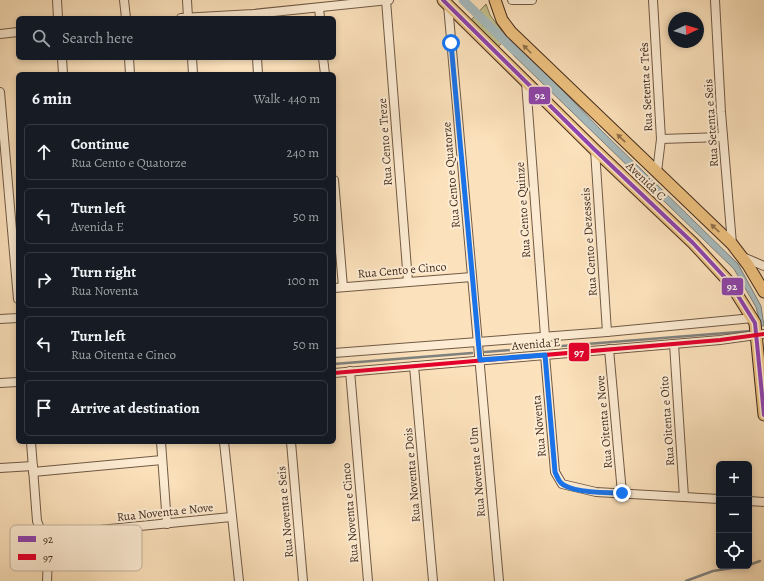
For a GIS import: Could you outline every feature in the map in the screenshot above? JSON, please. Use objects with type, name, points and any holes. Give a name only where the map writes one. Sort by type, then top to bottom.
[{"type":"main road","name":"Avenida C","points":[[495,0],[502,20],[511,32],[732,244],[764,292]]},
{"type":"main road","name":"Avenida C","points":[[445,3],[595,150],[693,243],[730,283],[753,318],[761,335],[764,415]]},
{"type":"street","points":[[57,0],[58,16]]},
{"type":"street","points":[[124,0],[126,16]]},
{"type":"street","points":[[186,16],[187,0]]},
{"type":"street","name":"Rua Cento e Treze","points":[[386,0],[408,282]]},
{"type":"street","points":[[253,16],[389,0]]},
{"type":"street","points":[[512,0],[532,1]]},
{"type":"street","name":"Rua Setenta e Três","points":[[653,0],[661,139],[657,172]]},
{"type":"street","name":"Rua Setenta e Seis","points":[[716,0],[723,137],[732,244]]},
{"type":"street","name":"Rua Cento e Quatorze","points":[[445,3],[478,342]]},
{"type":"street","points":[[319,8],[320,16]]},
{"type":"street","points":[[0,34],[16,32]]},
{"type":"street","points":[[62,60],[63,72]]},
{"type":"street","points":[[129,60],[130,72]]},
{"type":"street","points":[[192,60],[193,72]]},
{"type":"street","points":[[257,60],[258,72]]},
{"type":"street","points":[[323,60],[325,72]]},
{"type":"street","name":"Rua Cento e Quinze","points":[[526,82],[545,336]]},
{"type":"street","points":[[0,92],[16,276]]},
{"type":"street","points":[[661,139],[723,137]]},
{"type":"street","name":"Rua Cento e Dezesseis","points":[[595,150],[607,332]]},
{"type":"street","points":[[336,201],[344,287]]},
{"type":"street","points":[[742,257],[764,266]]},
{"type":"street","name":"Rua Cento e Cinco","points":[[336,288],[472,277]]},
{"type":"street","points":[[0,319],[16,318]]},
{"type":"street","name":"Avenida E","points":[[336,353],[607,332],[753,318]]},
{"type":"street","name":"Avenida E","points":[[336,373],[674,344],[761,335]]},
{"type":"street","name":"Rua Noventa e Um","points":[[478,342],[499,581]]},
{"type":"street","name":"Rua Oitenta e Oito","points":[[674,344],[684,497]]},
{"type":"street","name":"Rua Oitenta e Nove","points":[[609,349],[622,493]]},
{"type":"street","name":"Rua Noventa","points":[[545,355],[555,472],[562,484],[571,488],[596,492],[622,493]]},
{"type":"street","name":"Rua Noventa e Dois","points":[[414,366],[433,581]]},
{"type":"street","name":"Rua Noventa e Cinco","points":[[350,371],[368,581]]},
{"type":"street","points":[[0,383],[16,382]]},
{"type":"street","points":[[31,444],[37,521],[39,525]]},
{"type":"street","points":[[161,444],[167,524]]},
{"type":"street","points":[[224,444],[239,581]]},
{"type":"street","name":"Rua Noventa e Seis","points":[[291,444],[303,581]]},
{"type":"street","points":[[0,468],[33,469],[162,460]]},
{"type":"street","points":[[622,493],[716,499]]},
{"type":"street","points":[[752,501],[764,502]]},
{"type":"street","name":"Rua Noventa e Nove","points":[[142,526],[231,518]]},
{"type":"street","points":[[47,571],[47,581]]},
{"type":"green space","points":[[486,4],[490,15],[507,38],[498,47],[471,20]]},
{"type":"shaded area","points":[[512,38],[601,130],[738,264],[761,306],[764,326],[761,326],[756,307],[734,269],[504,46]]},
{"type":"waterway","points":[[463,0],[515,51]]},
{"type":"waterway","points":[[485,352],[751,331]]},
{"type":"waterway","points":[[336,364],[472,353]]},
{"type":"waterway","points":[[752,564],[760,561]]},
{"type":"waterway","points":[[686,581],[713,571],[726,569]]},
{"type":"transit line","name":"92","points":[[443,0],[595,150],[693,243],[730,283],[755,323],[764,415]]},
{"type":"transit line","name":"97","points":[[336,373],[720,340],[764,334]]},
{"type":"route","points":[[451,43],[480,360],[545,355],[555,472],[558,479],[562,484],[571,488],[596,492],[622,493]]}]
